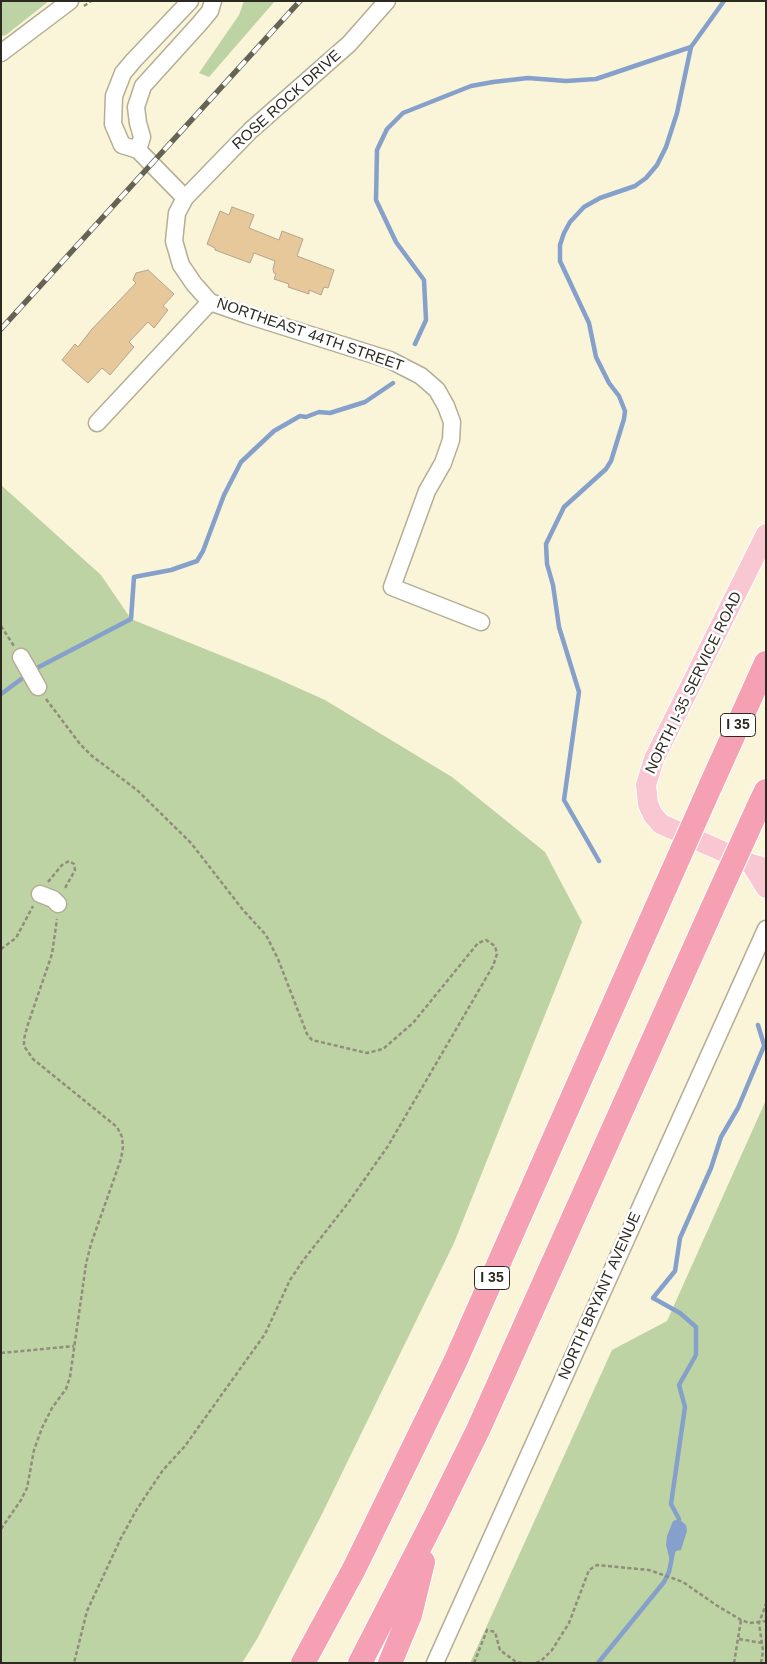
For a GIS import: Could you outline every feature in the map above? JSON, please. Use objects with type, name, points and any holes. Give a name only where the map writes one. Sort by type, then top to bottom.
[{"type":"highway","name":"I 35","points":[[303,1663],[354,1568],[455,1362],[766,663]]},
{"type":"highway","points":[[360,1663],[478,1430],[761,801]]},
{"type":"highway","points":[[390,1663],[410,1615],[435,1517]]},
{"type":"main road","name":"NORTH I-35 SERVICE ROAD","points":[[758,866],[661,824],[653,815],[648,804],[646,785],[654,759],[766,534]]},
{"type":"main road","points":[[758,866],[766,888]]},
{"type":"street","points":[[1,53],[70,1]]},
{"type":"street","points":[[185,198],[138,150],[122,146],[113,124],[114,96],[124,74],[134,60],[190,1]]},
{"type":"street","points":[[138,150],[142,137],[136,107],[142,86],[186,38],[212,6],[194,1]]},
{"type":"street","name":"ROSE ROCK DRIVE","points":[[185,198],[251,130],[349,44],[387,1]]},
{"type":"street","points":[[170,23],[186,38]]},
{"type":"street","points":[[124,74],[142,86]]},
{"type":"street","name":"NORTHEAST 44TH STREET","points":[[185,198],[177,213],[174,241],[181,265],[210,302],[247,316],[390,360],[421,376],[437,390],[452,422],[451,440],[443,463],[427,491],[392,587],[481,622]]},
{"type":"street","points":[[97,423],[210,302]]},
{"type":"street","points":[[21,657],[38,687]]},
{"type":"street","points":[[40,894],[53,899],[58,904]]},
{"type":"street","name":"NORTH BRYANT AVENUE","points":[[435,1663],[766,929]]},
{"type":"path","points":[[1,626],[21,657]]},
{"type":"path","points":[[38,687],[80,744],[92,756],[137,790],[191,843],[243,910],[266,935],[278,959],[307,1034],[312,1040],[367,1053],[383,1049],[413,1024],[478,943],[486,940],[495,946],[497,954],[493,966],[388,1146],[290,1280],[265,1334],[185,1446],[164,1470],[138,1509],[121,1538],[87,1611],[74,1663]]},
{"type":"path","points":[[1,949],[16,938],[40,894],[62,865],[69,861],[74,864],[75,870],[58,904],[52,954],[28,1024],[24,1046],[33,1059],[117,1127],[122,1137],[123,1147],[121,1159],[87,1258],[70,1377],[66,1389],[52,1408],[42,1428],[34,1450],[27,1488],[1,1529]]},
{"type":"path","points":[[1,1353],[74,1346]]},
{"type":"path","points":[[536,1663],[552,1650],[569,1623],[589,1570],[597,1565],[649,1570],[678,1580],[741,1620],[749,1623],[766,1621]]},
{"type":"path","points":[[761,1663],[763,1651],[759,1623],[766,1604]]},
{"type":"path","points":[[734,1663],[741,1620]]},
{"type":"path","points":[[474,1663],[487,1630],[495,1632],[500,1650],[516,1662],[521,1663]]},
{"type":"path","points":[[739,1639],[762,1643]]},
{"type":"green space","points":[[1,1],[49,1],[6,35],[1,36]]},
{"type":"green space","points":[[244,1],[275,1],[209,77],[199,73],[239,15]]},
{"type":"green space","points":[[1,485],[101,575],[131,619],[267,674],[325,700],[452,777],[545,852],[582,922],[454,1243],[321,1516],[257,1639],[242,1663],[1,1663]]},
{"type":"green space","points":[[766,1100],[766,1663],[470,1663],[612,1350],[667,1321]]},
{"type":"water","points":[[679,1519],[686,1525],[687,1531],[681,1550],[676,1551],[670,1561],[666,1545],[667,1536],[673,1521]]},
{"type":"building","points":[[232,207],[254,215],[249,228],[279,240],[282,231],[303,239],[297,256],[334,270],[328,288],[324,287],[321,295],[309,290],[309,294],[288,287],[289,284],[274,279],[276,274],[273,269],[275,261],[254,253],[250,263],[215,250],[215,248],[207,244],[220,211],[229,215]]},
{"type":"building","points":[[148,270],[174,294],[163,306],[168,310],[154,328],[148,322],[129,342],[134,347],[110,375],[102,368],[88,383],[62,360],[75,344],[78,347],[92,329],[136,283],[133,280],[136,273]]},
{"type":"waterway","points":[[599,861],[564,800],[579,692],[559,627],[553,585],[547,564],[546,544],[564,507],[606,469],[611,461],[625,411],[619,396],[609,383],[596,357],[589,323],[560,261],[560,245],[570,222],[584,207],[600,198],[635,186],[646,178],[657,165],[666,147],[677,113],[691,47],[724,1]]},
{"type":"waterway","points":[[415,344],[426,320],[424,280],[396,242],[376,200],[377,150],[387,129],[403,113],[471,86],[528,78],[566,81],[596,79],[691,47]]},
{"type":"waterway","points":[[1,694],[35,669],[131,619],[134,577],[171,570],[197,561],[203,551],[224,495],[241,462],[274,431],[300,416],[306,417],[319,412],[330,413],[365,402],[393,383]]},
{"type":"waterway","points":[[758,1025],[765,1048]]},
{"type":"waterway","points":[[678,1525],[679,1519],[671,1504],[685,1407],[679,1385],[696,1355],[696,1327],[680,1313],[653,1298],[675,1271],[680,1238],[711,1168],[721,1137],[738,1108],[764,1046]]},
{"type":"waterway","points":[[598,1663],[664,1582],[669,1572],[673,1552]]},
{"type":"railway","points":[[1,329],[300,1]]}]
